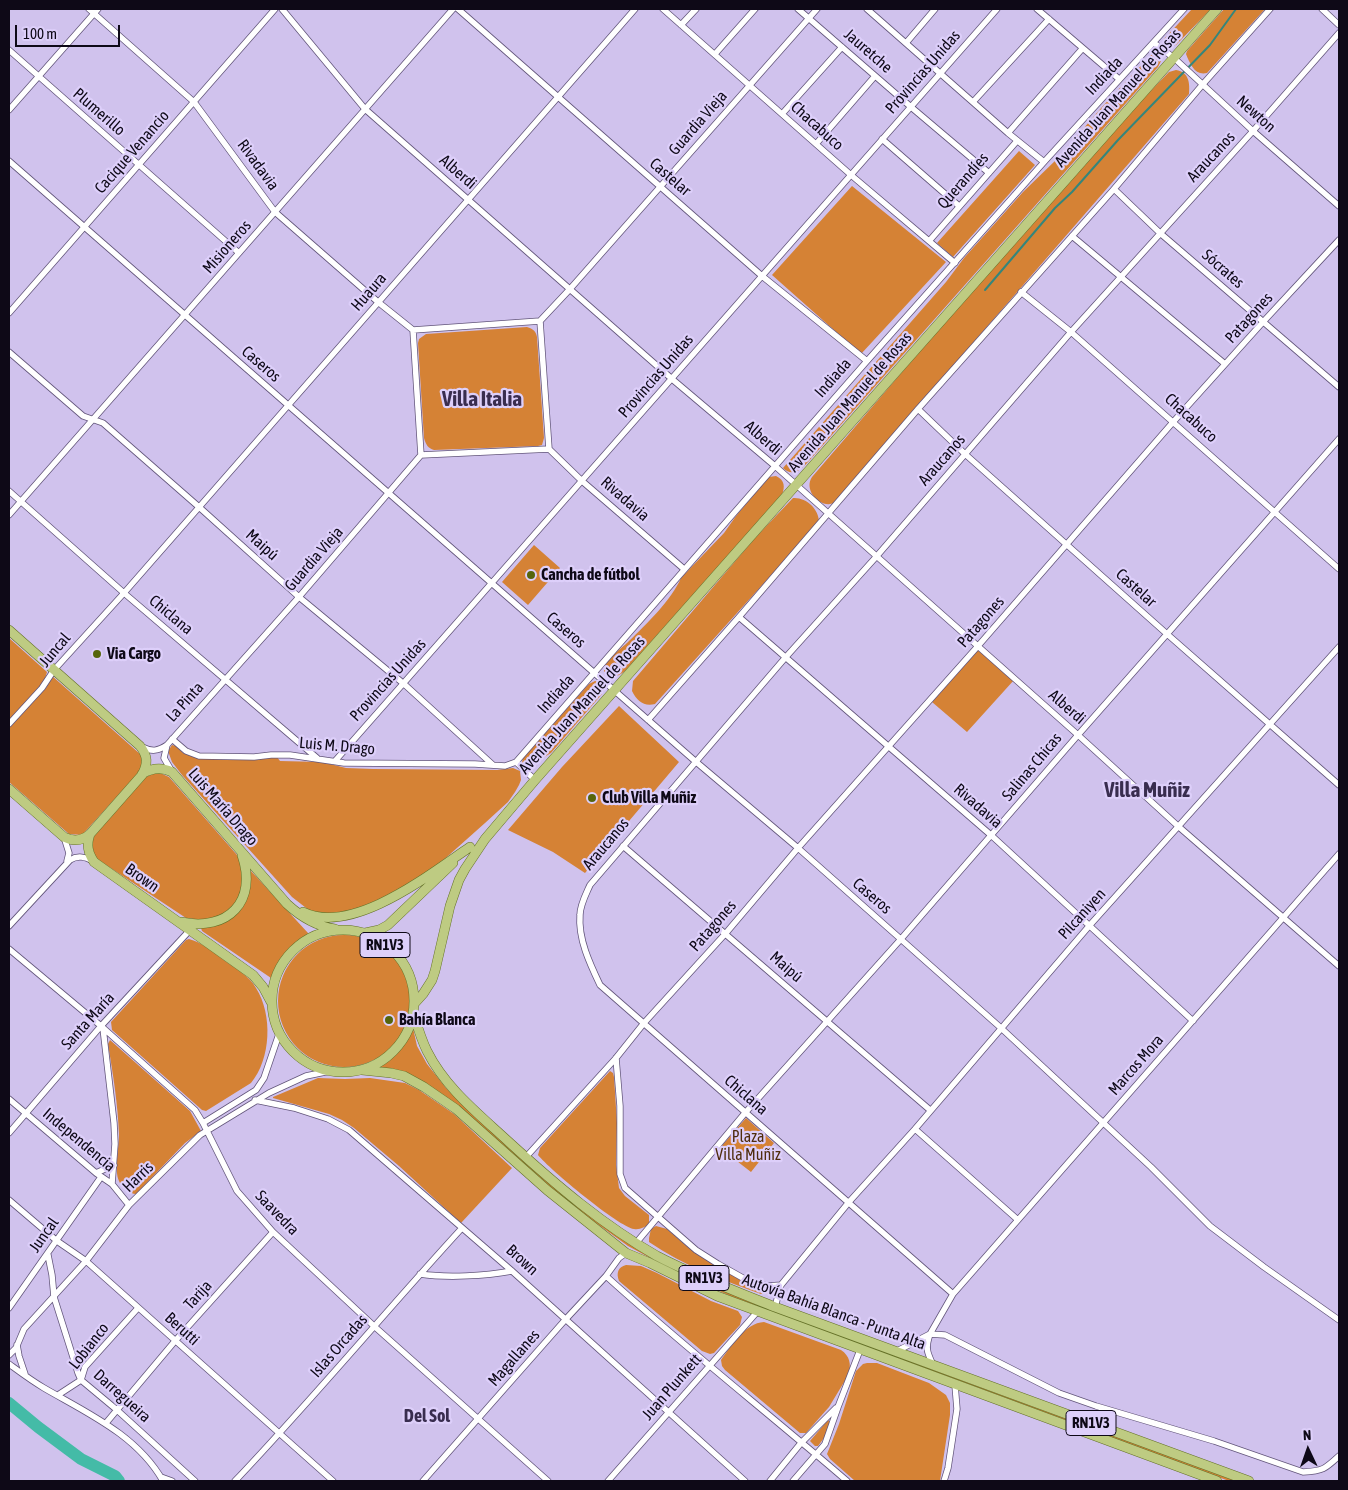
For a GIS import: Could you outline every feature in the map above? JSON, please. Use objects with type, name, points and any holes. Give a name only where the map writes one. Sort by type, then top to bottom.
[{"type":"main road","name":"Avenida Juan Manuel de Rosas","points":[[413,1008],[428,987],[435,970],[450,906],[459,880],[478,848],[535,780],[1217,9]]},
{"type":"main road","points":[[9,630],[140,746],[147,759],[142,774],[90,834],[81,840],[72,840],[64,837],[9,789]]},
{"type":"main road","name":"Luis María Drago","points":[[142,774],[156,768],[172,772],[287,904],[315,924],[343,930]]},
{"type":"main road","name":"Avenida Juan Manuel de Rosas","points":[[360,932],[373,932],[388,925],[505,815]]},
{"type":"main road","points":[[90,834],[88,848],[94,862]]},
{"type":"main road","points":[[287,904],[316,917],[333,918],[351,914],[382,902],[402,891],[470,846]]},
{"type":"main road","points":[[178,922],[214,923],[227,917],[238,907],[245,894],[247,880],[239,849]]},
{"type":"main road","name":"Brown","points":[[94,862],[253,975],[263,987],[271,1003]]},
{"type":"main road","name":"RN1V3","points":[[343,930],[360,932],[375,938],[400,959],[408,972],[413,988],[413,1008],[409,1028],[401,1042],[390,1054],[362,1070],[346,1072],[330,1071],[314,1066],[300,1058],[288,1047],[279,1034],[273,1019],[271,1003],[275,979],[287,957],[298,946],[312,937],[327,932],[343,930]]},
{"type":"main road","name":"Autovía Bahía Blanca - Punta Alta","points":[[413,1008],[427,1050],[448,1082],[465,1102],[526,1158],[578,1202],[636,1243],[658,1256],[705,1279],[775,1307],[1249,1481]]},
{"type":"main road","name":"Autovía Bahía Blanca - Punta Alta","points":[[362,1070],[378,1070],[404,1076],[436,1095],[456,1109],[547,1190],[626,1253],[718,1296],[758,1312],[1217,1481]]},
{"type":"street","name":"Cacique Venancio","points":[[9,313],[275,9]]},
{"type":"street","name":"Alberdi","points":[[282,9],[365,109],[775,466],[1179,827],[1339,966]]},
{"type":"street","name":"Misioneros","points":[[9,515],[453,9]]},
{"type":"street","name":"Castelar","points":[[458,9],[762,276],[867,361]]},
{"type":"street","name":"Huaura","points":[[124,593],[635,9]]},
{"type":"street","name":"Chacabuco","points":[[663,9],[955,263]]},
{"type":"street","points":[[681,25],[696,9]]},
{"type":"street","points":[[715,54],[755,9]]},
{"type":"street","name":"Jauretche","points":[[798,9],[989,173]]},
{"type":"street","name":"Guardia Vieja","points":[[540,321],[817,9]]},
{"type":"street","points":[[906,43],[935,9]]},
{"type":"street","name":"Provincias Unidas","points":[[335,761],[997,9]]},
{"type":"street","points":[[1037,9],[1119,79]]},
{"type":"street","name":"Indiada","points":[[505,766],[516,762],[867,361],[1044,162],[1184,9]]},
{"type":"street","points":[[648,720],[829,514],[918,409],[1114,189],[1203,84],[1270,9]]},
{"type":"street","points":[[1322,9],[1339,25]]},
{"type":"street","name":"Rivadavia","points":[[94,10],[194,102],[275,212],[413,330]]},
{"type":"street","points":[[9,110],[94,10]]},
{"type":"street","points":[[872,10],[906,43],[1017,141],[1044,162]]},
{"type":"street","points":[[973,102],[1048,19]]},
{"type":"street","name":"Araucanos","points":[[580,914],[590,885],[695,762],[1071,332],[1339,33]]},
{"type":"street","name":"Newton","points":[[1154,43],[1174,58],[1253,131],[1339,206]]},
{"type":"street","points":[[782,114],[842,47]]},
{"type":"street","points":[[1008,133],[1082,49]]},
{"type":"street","name":"Plumerillo","points":[[9,50],[239,253]]},
{"type":"street","points":[[816,144],[876,76]]},
{"type":"street","points":[[882,139],[959,206]]},
{"type":"street","name":"Querandíes","points":[[930,240],[1017,141]]},
{"type":"street","name":"Caseros","points":[[9,161],[695,762],[798,848],[901,939],[1104,1123],[1210,1226],[1339,1320]]},
{"type":"street","name":"Sócrates","points":[[1114,189],[1160,232],[1339,387]]},
{"type":"street","points":[[1072,236],[1225,364]]},
{"type":"street","name":"Patagones","points":[[644,1023],[726,933],[798,848],[978,646],[1174,421],[1339,240]]},
{"type":"street","name":"Chacabuco","points":[[1021,292],[1071,332],[1174,421],[1339,569]]},
{"type":"street","points":[[540,321],[549,449],[421,455],[413,330],[540,321]]},
{"type":"street","name":"Maipú","points":[[9,352],[83,416],[103,423],[299,597],[404,684],[493,765]]},
{"type":"street","name":"Castelar","points":[[918,409],[965,454],[1339,785]]},
{"type":"street","name":"Salinas Chicas","points":[[745,1113],[992,836],[1078,735],[1339,439]]},
{"type":"street","name":"Rivadavia","points":[[549,449],[582,481],[684,569]]},
{"type":"street","name":"Guardia Vieja","points":[[226,679],[421,455]]},
{"type":"street","name":"Chiclana","points":[[9,491],[317,759]]},
{"type":"street","name":"Juncal","points":[[9,724],[42,688],[54,670],[124,593]]},
{"type":"street","name":"Rivadavia","points":[[739,617],[992,836],[1193,1021]]},
{"type":"street","name":"Pilcaniyen","points":[[849,1202],[915,1129],[1090,925],[1339,647]]},
{"type":"street","name":"La Pinta","points":[[140,746],[158,750],[167,745],[226,679]]},
{"type":"street","name":"Luis M. Drago","points":[[172,739],[186,751],[199,756],[254,758],[271,755],[290,755],[344,764],[505,766]]},
{"type":"street","name":"La Pinta","points":[[167,745],[164,758],[172,772]]},
{"type":"street","points":[[516,762],[535,780]]},
{"type":"street","points":[[64,837],[69,853],[66,863]]},
{"type":"street","name":"Maipú","points":[[623,846],[930,1110]]},
{"type":"street","name":"Marcos Mora","points":[[930,1334],[953,1294],[1339,854]]},
{"type":"street","points":[[9,926],[66,863],[78,857],[94,862]]},
{"type":"street","name":"Chiclana","points":[[580,914],[581,934],[592,969],[600,985],[953,1294]]},
{"type":"street","name":"Santa María","points":[[9,1133],[190,930]]},
{"type":"street","name":"Saavedra","points":[[9,948],[102,1027],[195,1110],[236,1191],[274,1232],[375,1327],[548,1481]]},
{"type":"street","points":[[526,1158],[616,1058],[644,1023]]},
{"type":"street","points":[[102,1027],[114,1124],[112,1184]]},
{"type":"street","points":[[203,1123],[256,1090],[264,1078],[279,1034]]},
{"type":"street","points":[[616,1058],[620,1106],[620,1174],[622,1183],[629,1193],[696,1250],[730,1272],[750,1282],[768,1286],[781,1286]]},
{"type":"street","name":"Harris","points":[[9,1355],[16,1348],[24,1329],[86,1261],[129,1205],[206,1130],[256,1100],[306,1076],[330,1071]]},
{"type":"street","name":"Independencia","points":[[9,1099],[96,1173],[112,1184],[129,1205]]},
{"type":"street","name":"Brown","points":[[256,1100],[294,1108],[328,1119],[349,1130],[512,1271],[745,1481]]},
{"type":"street","points":[[636,1243],[745,1113]]},
{"type":"street","points":[[915,1129],[1018,1220]]},
{"type":"street","points":[[96,1173],[114,1165]]},
{"type":"street","name":"Juncal","points":[[9,1308],[101,1177]]},
{"type":"street","name":"Berutti","points":[[9,1200],[57,1241],[86,1261],[333,1481]]},
{"type":"street","points":[[775,1307],[781,1286],[849,1202]]},
{"type":"street","name":"Islas Orcadas","points":[[235,1481],[280,1434],[462,1228]]},
{"type":"street","name":"Tarija","points":[[106,1423],[175,1341],[274,1232]]},
{"type":"street","name":"Magallanes","points":[[423,1481],[606,1276],[619,1258],[626,1253]]},
{"type":"street","name":"Darregueira","points":[[48,1255],[54,1297],[81,1380],[195,1481]]},
{"type":"street","points":[[420,1274],[434,1276],[478,1275],[512,1271]]},
{"type":"street","points":[[606,1276],[846,1481]]},
{"type":"street","name":"Lobianco","points":[[58,1395],[81,1380],[85,1367],[138,1308]]},
{"type":"street","name":"Juan Plunkett","points":[[608,1481],[758,1312]]},
{"type":"street","points":[[930,1334],[926,1343],[926,1350],[933,1365]]},
{"type":"street","points":[[897,1351],[930,1334],[945,1335],[1059,1393],[1214,1441],[1303,1472],[1317,1472],[1324,1469],[1339,1456]]},
{"type":"street","points":[[17,1345],[25,1375]]},
{"type":"street","points":[[792,1481],[825,1444],[860,1350]]},
{"type":"street","points":[[9,1364],[106,1423],[136,1446],[154,1466],[162,1479],[172,1481]]},
{"type":"street","points":[[944,1481],[948,1468],[957,1409],[955,1385]]},
{"type":"street","points":[[770,1481],[801,1443],[838,1406]]},
{"type":"green space","points":[[1192,9],[1211,9],[1176,45],[1164,45],[1164,39]]},
{"type":"green space","points":[[1224,9],[1265,9],[1207,73],[1199,73],[1191,65],[1186,54],[1187,51]]},
{"type":"green space","points":[[1156,52],[1159,53],[1161,61],[1158,67],[808,462],[799,470],[793,472],[786,471],[783,468],[946,282],[964,258],[1023,192],[1058,158],[1102,107]]},
{"type":"green space","points":[[1176,70],[1184,73],[1188,79],[1189,94],[834,503],[823,503],[814,497],[810,487],[812,477],[927,343],[1138,104],[1169,72]]},
{"type":"green space","points":[[1019,151],[1035,165],[953,257],[937,243]]},
{"type":"green space","points":[[852,186],[946,262],[861,354],[772,275]]},
{"type":"green space","points":[[527,327],[534,330],[537,337],[544,438],[542,445],[434,450],[429,447],[424,438],[419,339],[426,334]]},
{"type":"green space","points":[[776,476],[784,484],[782,495],[625,671],[616,676],[607,675],[604,671],[610,659],[658,611],[681,578],[724,533],[765,481],[769,477]]},
{"type":"green space","points":[[793,498],[803,499],[811,505],[817,513],[819,522],[655,704],[647,705],[641,702],[632,691],[633,681],[755,538]]},
{"type":"green space","name":"Cancha de fútbol","points":[[534,545],[560,568],[528,605],[502,582]]},
{"type":"green space","points":[[9,638],[47,672],[44,682],[9,721]]},
{"type":"green space","points":[[978,650],[1014,680],[967,732],[932,702]]},
{"type":"green space","points":[[51,675],[142,757],[142,769],[82,835],[69,834],[9,782],[9,726],[46,688]]},
{"type":"green space","points":[[595,681],[601,682],[602,694],[551,753],[536,762],[522,763],[523,757],[589,684]]},
{"type":"green space","name":"Club Villa Muñiz","points":[[619,706],[679,762],[585,873],[553,852],[508,830],[562,767]]},
{"type":"green space","points":[[172,745],[176,746],[183,753],[192,756],[244,759],[277,757],[280,761],[322,762],[346,768],[497,770],[513,768],[520,771],[521,780],[508,802],[439,864],[417,880],[374,903],[347,912],[320,914],[310,911],[292,897],[182,775],[172,762],[168,751]]},
{"type":"green space","points":[[155,773],[169,777],[240,860],[244,887],[233,908],[210,921],[186,918],[97,859],[94,852],[92,843],[96,833],[146,777]]},
{"type":"green space","points":[[251,871],[308,933],[281,959],[271,978],[202,931],[201,928],[214,926],[228,920],[244,903],[250,888]]},
{"type":"green space","points":[[344,935],[369,940],[381,946],[399,964],[405,976],[410,1001],[405,1026],[399,1038],[381,1056],[369,1062],[344,1067],[319,1062],[307,1056],[289,1038],[283,1026],[278,1001],[283,976],[289,964],[307,946],[319,940]]},
{"type":"green space","points":[[189,939],[206,947],[253,983],[261,999],[267,1024],[266,1050],[263,1062],[251,1083],[206,1111],[202,1110],[112,1030],[111,1022],[186,940]]},
{"type":"green space","points":[[413,1028],[417,1046],[427,1064],[446,1088],[466,1108],[535,1170],[664,1262],[1238,1481],[1229,1481],[735,1298],[676,1272],[628,1246],[571,1205],[472,1118],[397,1071],[379,1067],[400,1050]]},
{"type":"green space","points":[[110,1040],[190,1111],[201,1131],[185,1143],[136,1194],[124,1188],[118,1176],[119,1140],[115,1090],[108,1044]]},
{"type":"green space","points":[[610,1071],[614,1077],[617,1123],[616,1165],[619,1188],[625,1196],[649,1215],[649,1224],[638,1229],[626,1226],[614,1219],[569,1184],[538,1155],[540,1148]]},
{"type":"green space","points":[[318,1078],[370,1078],[405,1083],[419,1090],[454,1114],[512,1168],[461,1223],[399,1166],[342,1120],[329,1114],[273,1098]]},
{"type":"green space","name":"Plaza Villa Muñiz","points":[[746,1118],[774,1143],[751,1172],[720,1148]]},
{"type":"green space","points":[[656,1226],[667,1229],[689,1248],[745,1283],[774,1292],[761,1294],[718,1278],[662,1251],[649,1242],[651,1229]]},
{"type":"green space","points":[[626,1265],[641,1266],[711,1301],[738,1311],[742,1317],[740,1325],[714,1353],[710,1354],[702,1351],[619,1281],[618,1271]]},
{"type":"green space","points":[[764,1322],[841,1350],[849,1360],[849,1374],[829,1407],[806,1433],[800,1433],[722,1366],[721,1360],[739,1336],[751,1326]]},
{"type":"green space","points":[[877,1363],[929,1383],[946,1395],[950,1403],[950,1415],[940,1481],[855,1481],[830,1459],[827,1454],[856,1371],[863,1364]]},
{"type":"green space","points":[[828,1420],[830,1422],[824,1438],[818,1446],[815,1446],[810,1441]]},
{"type":"waterway","points":[[985,290],[1055,208],[1210,45],[1236,9]]},
{"type":"waterway","points":[[9,1403],[81,1459],[115,1476],[119,1481]]},
{"type":"place","name":"Cancha de fútbol","points":[[531,575]]},
{"type":"place","name":"Via Cargo","points":[[97,654]]},
{"type":"place","name":"Club Villa Muñiz","points":[[592,798]]},
{"type":"place","name":"Bahía Blanca","points":[[389,1020]]},
{"type":"district","name":"Villa Italia","points":[[482,399]]},
{"type":"district","name":"Villa Muñiz","points":[[1147,790]]},
{"type":"district","name":"Del Sol","points":[[427,1416]]}]
